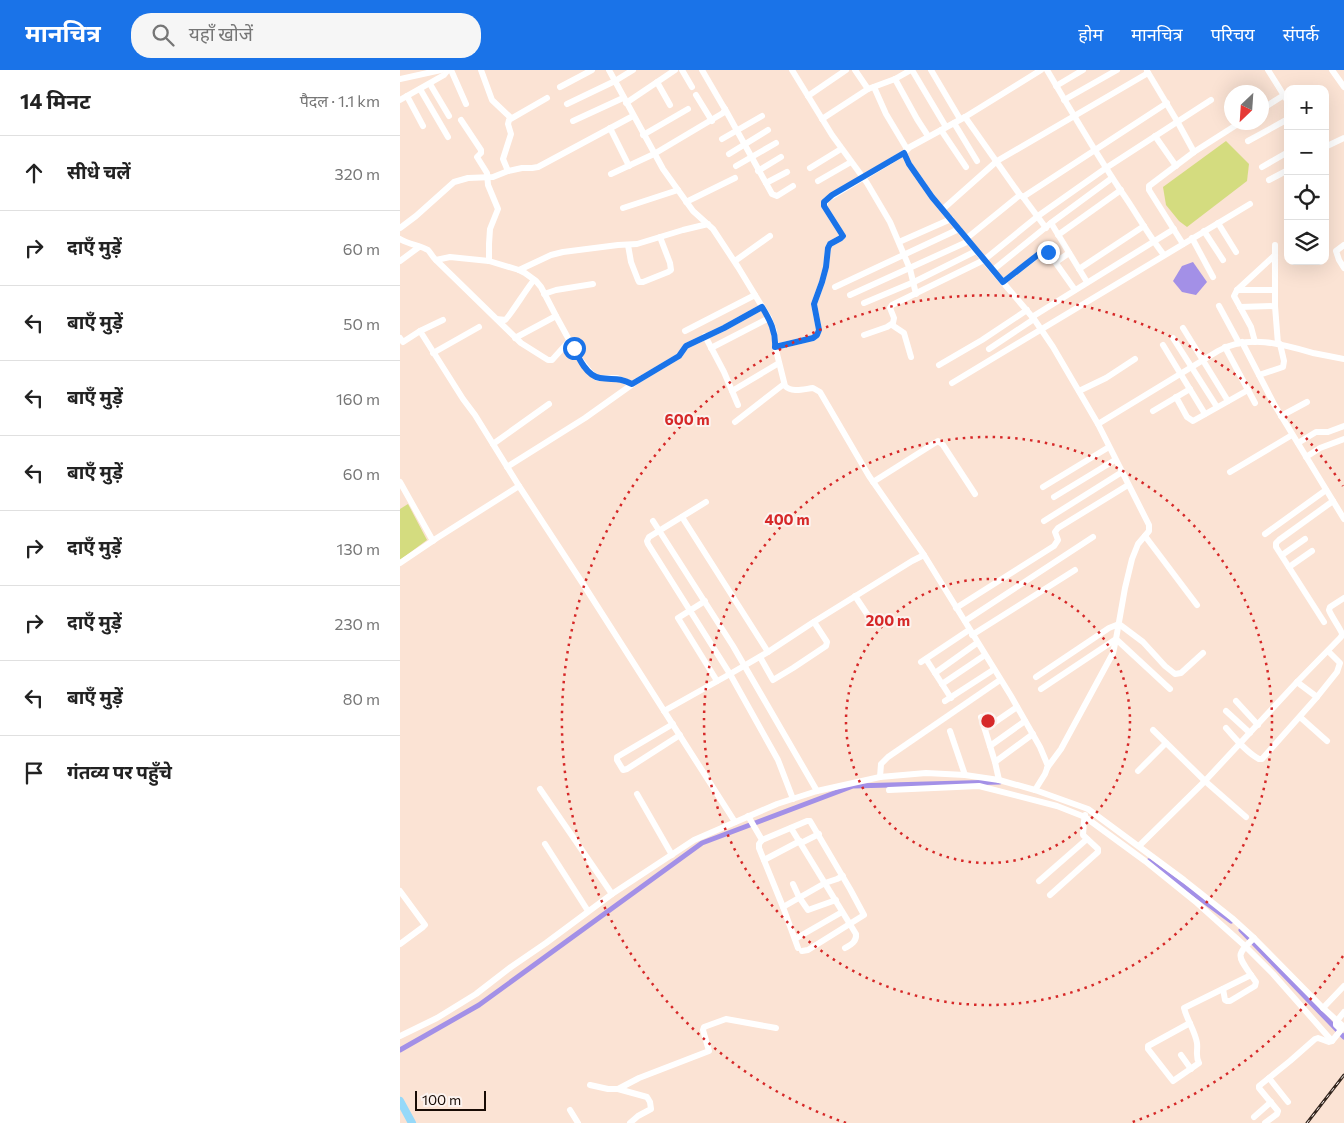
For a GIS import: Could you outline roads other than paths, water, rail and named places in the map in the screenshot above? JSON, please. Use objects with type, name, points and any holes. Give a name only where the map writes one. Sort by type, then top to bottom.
[{"type":"main road","points":[[400,1101],[412,1122]]},
{"type":"street","points":[[400,79],[441,70]]},
{"type":"street","points":[[400,100],[430,84],[449,70],[466,104]]},
{"type":"street","points":[[481,70],[492,100],[511,118]]},
{"type":"street","points":[[560,87],[592,70]]},
{"type":"street","points":[[609,70],[654,154],[697,216],[713,229],[769,318],[775,336],[775,347],[784,384],[790,390],[813,388],[820,392],[874,482],[924,555],[1017,706],[1046,759],[1048,768]]},
{"type":"street","points":[[567,104],[615,81],[633,70]]},
{"type":"street","points":[[573,121],[625,101],[675,70]]},
{"type":"street","points":[[682,70],[692,87]]},
{"type":"street","points":[[702,70],[772,194],[775,196],[793,186]]},
{"type":"street","points":[[808,96],[846,70]]},
{"type":"street","points":[[855,70],[871,88],[905,151],[909,164],[932,197],[1033,318],[1058,354],[1098,424],[1149,525],[1149,531],[1138,544],[1132,559],[1112,653],[1061,749],[1035,790]]},
{"type":"street","points":[[822,119],[871,88],[912,70],[943,129],[966,166]]},
{"type":"street","points":[[931,70],[960,120],[977,161]]},
{"type":"street","points":[[775,347],[813,338],[818,333],[814,304],[826,267],[828,248],[830,244],[843,236],[824,206],[827,198],[863,178],[928,136],[960,120],[1042,70]]},
{"type":"street","points":[[1047,70],[1112,178],[1164,255]]},
{"type":"street","points":[[1056,86],[1083,70]]},
{"type":"street","points":[[1064,100],[1117,70]]},
{"type":"street","points":[[1268,70],[1284,95]]},
{"type":"street","points":[[1332,70],[1344,87]]},
{"type":"street","points":[[795,71],[822,119],[841,149],[863,178],[890,222],[910,269],[916,294]]},
{"type":"street","points":[[943,209],[997,162],[1147,71],[1194,152]]},
{"type":"street","points":[[894,79],[928,136]]},
{"type":"street","points":[[657,82],[670,105]]},
{"type":"street","points":[[430,84],[449,116]]},
{"type":"street","points":[[420,89],[448,137]]},
{"type":"street","points":[[696,95],[712,121]]},
{"type":"street","points":[[407,96],[423,126]]},
{"type":"street","points":[[508,171],[503,156],[510,138],[508,122],[511,118],[547,98]]},
{"type":"street","points":[[1269,106],[1284,99]]},
{"type":"street","points":[[892,325],[894,318],[890,307],[984,260],[1038,216],[1106,168],[1211,100]]},
{"type":"street","points":[[850,295],[910,269],[968,240],[1022,196],[1167,103]]},
{"type":"street","points":[[643,135],[688,109]]},
{"type":"street","points":[[611,174],[654,154],[721,116],[724,109]]},
{"type":"street","points":[[400,228],[454,182],[468,178],[497,176],[522,168],[538,167],[633,116]]},
{"type":"street","points":[[722,140],[762,116]]},
{"type":"street","points":[[461,120],[481,150],[477,157],[484,167],[488,185],[498,209],[490,229],[489,260]]},
{"type":"street","points":[[960,120],[997,162],[1038,216],[1058,235],[1087,282]]},
{"type":"street","points":[[1248,141],[1284,121]]},
{"type":"street","points":[[610,128],[628,166]]},
{"type":"street","points":[[729,154],[768,130]]},
{"type":"street","points":[[1183,244],[1149,187],[1194,152],[1228,130]]},
{"type":"street","points":[[1155,136],[1176,166]]},
{"type":"street","points":[[1329,145],[1343,140]]},
{"type":"street","points":[[736,166],[776,143]]},
{"type":"street","points":[[810,168],[841,149]]},
{"type":"street","points":[[1262,167],[1284,154]]},
{"type":"street","points":[[758,170],[781,157]]},
{"type":"street","points":[[818,181],[851,162]]},
{"type":"street","points":[[766,183],[787,172]]},
{"type":"street","points":[[1269,180],[1284,172]]},
{"type":"street","points":[[686,202],[735,178]]},
{"type":"street","points":[[993,270],[1112,178]]},
{"type":"street","points":[[623,208],[678,190]]},
{"type":"street","points":[[1058,235],[1121,190]]},
{"type":"street","points":[[952,383],[1250,204]]},
{"type":"street","points":[[899,242],[951,219]]},
{"type":"street","points":[[1218,223],[1236,252]]},
{"type":"street","points":[[519,270],[551,255],[563,252],[637,244],[708,224]]},
{"type":"street","points":[[1079,269],[1144,226]]},
{"type":"street","points":[[835,287],[959,229]]},
{"type":"street","points":[[989,349],[1087,282],[1174,229]]},
{"type":"street","points":[[1204,231],[1223,260]]},
{"type":"street","points":[[734,261],[770,236]]},
{"type":"street","points":[[628,244],[631,262],[638,280],[643,282],[670,270],[670,263],[660,237]]},
{"type":"street","points":[[1192,238],[1213,277]]},
{"type":"street","points":[[400,239],[408,244],[429,251],[434,259],[516,338],[529,348],[552,360],[570,340]]},
{"type":"street","points":[[1259,375],[1283,367],[1284,362],[1279,344],[1275,306],[1275,245]]},
{"type":"street","points":[[1344,245],[1338,248],[1336,254],[1344,268]]},
{"type":"street","points":[[400,261],[418,247]]},
{"type":"street","points":[[1003,282],[1044,250],[1056,262],[1075,290]]},
{"type":"street","points":[[864,303],[914,282],[976,251]]},
{"type":"street","points":[[1056,262],[1069,253]]},
{"type":"street","points":[[1255,342],[1251,327],[1234,298],[1234,294],[1275,254]]},
{"type":"street","points":[[436,260],[450,257],[489,260],[519,270],[541,287],[583,364],[594,376],[617,378],[632,384]]},
{"type":"street","points":[[496,319],[505,320],[508,318],[513,308],[534,280]]},
{"type":"street","points":[[544,294],[556,290],[593,284]]},
{"type":"street","points":[[1237,290],[1275,290]]},
{"type":"street","points":[[685,331],[755,295]]},
{"type":"street","points":[[1219,306],[1281,416],[1344,519]]},
{"type":"street","points":[[1240,307],[1275,306]]},
{"type":"street","points":[[507,467],[585,418],[632,384],[679,356],[684,347],[762,307]]},
{"type":"street","points":[[939,365],[982,340],[1026,310]]},
{"type":"street","points":[[516,338],[556,316]]},
{"type":"street","points":[[711,348],[769,318]]},
{"type":"street","points":[[401,341],[443,320]]},
{"type":"street","points":[[864,335],[892,325],[904,332],[910,357]]},
{"type":"street","points":[[433,353],[479,327]]},
{"type":"street","points":[[1183,328],[1228,401]]},
{"type":"street","points":[[420,331],[735,822]]},
{"type":"street","points":[[705,336],[738,405]]},
{"type":"street","points":[[1173,338],[1218,407]]},
{"type":"street","points":[[982,340],[995,357]]},
{"type":"street","points":[[1098,424],[1225,347],[1240,343],[1279,344],[1344,359]]},
{"type":"street","points":[[1163,345],[1205,414]]},
{"type":"street","points":[[1225,347],[1255,403]]},
{"type":"street","points":[[1079,391],[1106,378],[1135,359]]},
{"type":"street","points":[[732,391],[779,363]]},
{"type":"street","points":[[735,422],[784,384]]},
{"type":"street","points":[[1153,411],[1190,389]]},
{"type":"street","points":[[1176,397],[1191,421],[1248,390]]},
{"type":"street","points":[[1281,416],[1306,402]]},
{"type":"street","points":[[492,444],[550,404]]},
{"type":"street","points":[[1298,443],[1316,432],[1328,432],[1344,426]]},
{"type":"street","points":[[1230,472],[1292,434]]},
{"type":"street","points":[[1306,457],[1320,448],[1344,439]]},
{"type":"street","points":[[874,482],[938,441],[943,445],[976,494]]},
{"type":"street","points":[[1043,486],[1109,448]]},
{"type":"street","points":[[1054,497],[1115,460]]},
{"type":"street","points":[[1044,521],[1122,472]]},
{"type":"street","points":[[400,482],[433,541]]},
{"type":"street","points":[[956,608],[1054,546],[1058,540],[1056,532],[1058,528],[1128,485]]},
{"type":"street","points":[[400,563],[518,486]]},
{"type":"street","points":[[1265,534],[1326,490]]},
{"type":"street","points":[[1324,622],[1276,547],[1277,542],[1333,501]]},
{"type":"street","points":[[706,502],[648,538],[648,544],[730,674],[778,760],[793,799]]},
{"type":"street","points":[[682,516],[768,652]]},
{"type":"street","points":[[653,521],[705,601],[816,791]]},
{"type":"street","points":[[1145,536],[1197,605]]},
{"type":"street","points":[[964,621],[1093,537]]},
{"type":"street","points":[[1282,555],[1305,539]]},
{"type":"street","points":[[1289,567],[1312,551]]},
{"type":"street","points":[[664,710],[760,657],[855,596],[924,555]]},
{"type":"street","points":[[994,670],[948,699],[935,673],[923,661],[1075,570]]},
{"type":"street","points":[[855,596],[873,624]]},
{"type":"street","points":[[1139,846],[1205,781],[1340,638],[1342,634],[1331,616],[1329,608],[1344,598]]},
{"type":"street","points":[[705,601],[678,618],[717,682]]},
{"type":"street","points":[[760,657],[773,680],[825,648],[827,644],[814,622]]},
{"type":"street","points":[[1119,624],[1143,642],[1172,673],[1181,673],[1203,653]]},
{"type":"street","points":[[1036,677],[1108,628],[1119,624]]},
{"type":"street","points":[[1041,689],[1116,639]]},
{"type":"street","points":[[1116,639],[1170,689]]},
{"type":"street","points":[[935,673],[977,643]]},
{"type":"street","points":[[1226,728],[1240,744],[1257,758],[1262,759],[1337,672],[1340,665],[1339,661],[1328,652]]},
{"type":"street","points":[[942,684],[984,655]]},
{"type":"street","points":[[880,777],[880,767],[885,759],[1000,680]]},
{"type":"street","points":[[1297,682],[1317,697]]},
{"type":"street","points":[[1236,701],[1258,724]]},
{"type":"street","points":[[985,729],[1017,706]]},
{"type":"street","points":[[1226,711],[1250,733]]},
{"type":"street","points":[[981,717],[999,780]]},
{"type":"street","points":[[1300,717],[1327,741]]},
{"type":"street","points":[[990,746],[1025,721]]},
{"type":"street","points":[[672,724],[619,756],[617,760],[622,768],[626,769],[680,735]]},
{"type":"street","points":[[1153,730],[1205,781],[1246,817]]},
{"type":"street","points":[[950,731],[965,775]]},
{"type":"street","points":[[995,762],[1033,734]]},
{"type":"street","points":[[1138,771],[1166,743]]},
{"type":"street","points":[[400,1036],[437,1018],[476,994],[612,894],[694,840],[735,822],[751,821],[793,799],[816,791],[880,777],[926,773],[965,775],[999,780],[1035,790],[1086,812],[1139,846],[1232,918],[1273,974],[1332,1041]]},
{"type":"street","points":[[889,790],[979,786],[1086,812],[1197,903],[1250,942],[1337,1020],[1340,1031],[1332,1041]]},
{"type":"street","points":[[540,788],[612,894]]},
{"type":"street","points":[[637,794],[672,855]]},
{"type":"street","points":[[1050,894],[1098,852],[1098,849],[1083,833],[1086,812]]},
{"type":"street","points":[[809,820],[819,834],[864,915],[808,950],[800,950],[758,846],[762,840],[809,820]]},
{"type":"street","points":[[751,821],[762,840]]},
{"type":"street","points":[[792,828],[856,937],[854,942],[845,948]]},
{"type":"street","points":[[764,860],[819,834]]},
{"type":"street","points":[[1039,881],[1087,839]]},
{"type":"street","points":[[546,844],[588,911]]},
{"type":"street","points":[[783,906],[825,882],[843,876]]},
{"type":"street","points":[[792,884],[808,910],[836,900]]},
{"type":"street","points":[[400,944],[425,924],[401,894]]},
{"type":"street","points":[[795,939],[842,912]]},
{"type":"street","points":[[1223,989],[1227,1002],[1255,986],[1256,982],[1240,957],[1240,953],[1250,942]]},
{"type":"street","points":[[1190,1024],[1147,1047],[1173,1081],[1199,1063],[1196,1058],[1197,1042],[1184,1007],[1251,975]]},
{"type":"street","points":[[1323,1008],[1344,986]]},
{"type":"street","points":[[1337,1020],[1344,1012]]},
{"type":"street","points":[[618,1089],[639,1078],[709,1051],[703,1030],[704,1027],[726,1019],[776,1028]]},
{"type":"street","points":[[1266,1123],[1278,1112],[1259,1087],[1316,1038],[1329,1042],[1332,1041]]},
{"type":"street","points":[[1181,1055],[1191,1069]]},
{"type":"street","points":[[1269,1078],[1288,1102]]},
{"type":"street","points":[[590,1085],[618,1089],[648,1097],[651,1109],[630,1123]]},
{"type":"street","points":[[1254,1117],[1271,1102]]},
{"type":"street","points":[[570,1110],[578,1123]]},
{"type":"waterway","points":[[400,1050],[479,1005],[702,843],[853,786],[1000,782]]},
{"type":"waterway","points":[[1149,861],[1231,921]]},
{"type":"waterway","points":[[1241,930],[1344,1037]]},
{"type":"railway","points":[[1307,1123],[1344,1075]]}]
